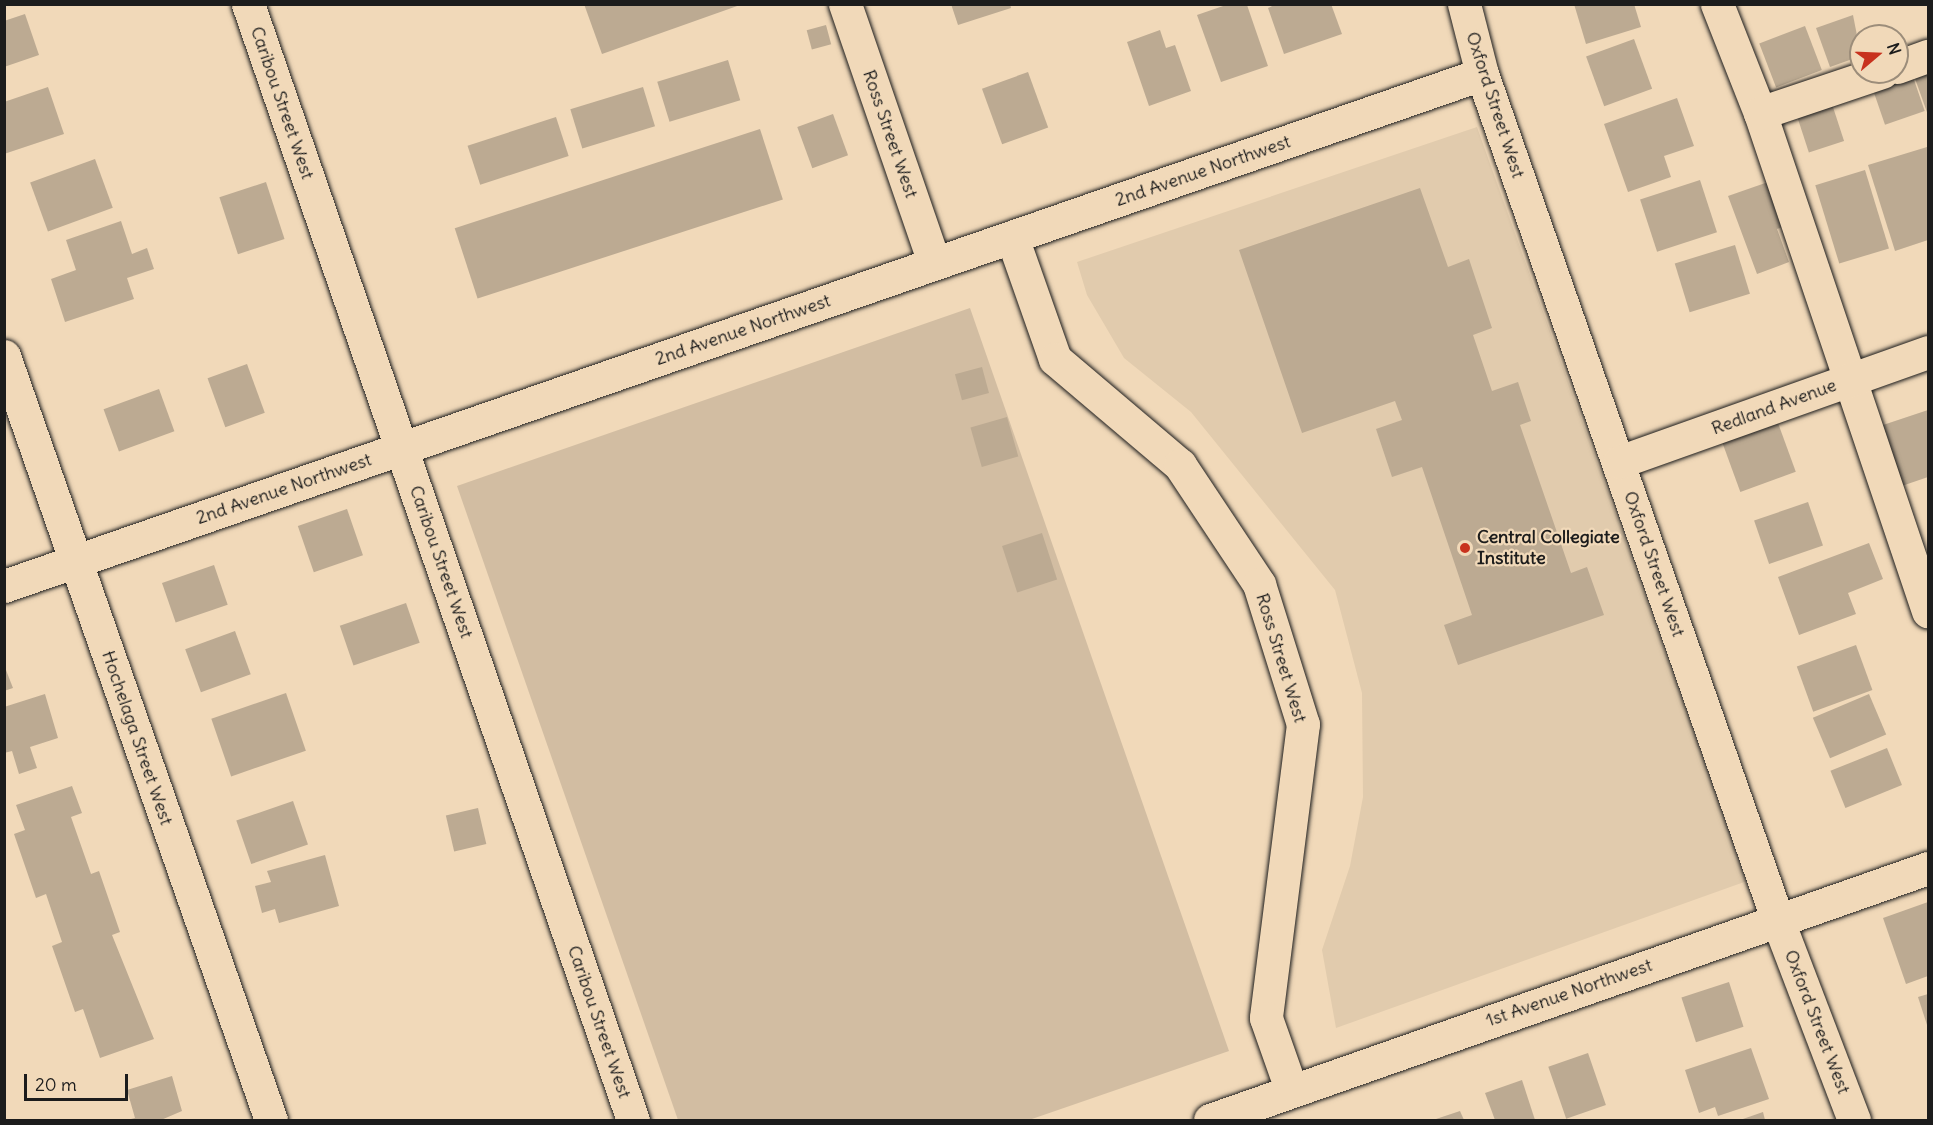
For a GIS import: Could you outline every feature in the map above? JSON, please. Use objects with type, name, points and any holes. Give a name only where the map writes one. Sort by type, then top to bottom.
[{"type":"street","name":"Caribou Street West","points":[[248,4],[633,1120]]},
{"type":"street","name":"Ross Street West","points":[[845,4],[934,263]]},
{"type":"street","name":"Oxford Street West","points":[[1464,4],[1482,74],[1778,921],[1854,1120]]},
{"type":"street","points":[[1717,4],[1760,113],[1849,380],[1926,592]]},
{"type":"street","points":[[1909,63],[1929,56]]},
{"type":"street","name":"2nd Avenue Northwest","points":[[4,586],[1482,74]]},
{"type":"street","points":[[1760,113],[1849,83]]},
{"type":"street","name":"Ross Street West","points":[[1011,237],[1055,359],[1180,465],[1259,584],[1303,723],[1266,1018],[1291,1089]]},
{"type":"street","name":"Redland Avenue","points":[[1619,462],[1929,352]]},
{"type":"street","name":"Hochelaga Street West","points":[[4,356],[271,1120]]},
{"type":"street","name":"1st Avenue Northwest","points":[[1210,1120],[1252,1114],[1291,1089],[1929,868]]},
{"type":"shaded area","name":"Central Collegiate Institute","points":[[1477,127],[1747,881],[1336,1028],[1322,950],[1350,866],[1363,797],[1362,693],[1335,590],[1191,412],[1124,358],[1087,295],[1077,262]]},
{"type":"shaded area","points":[[970,308],[1229,1051],[1029,1120],[678,1120],[457,486]]},
{"type":"building","points":[[584,4],[740,4],[740,5],[602,54]]},
{"type":"building","points":[[951,4],[1010,4],[1011,8],[958,25]]},
{"type":"building","points":[[1277,4],[1331,4],[1342,34],[1284,54],[1268,8]]},
{"type":"building","points":[[1574,4],[1634,4],[1641,27],[1586,44]]},
{"type":"building","points":[[1226,5],[1247,5],[1268,66],[1221,82],[1197,15]]},
{"type":"building","points":[[25,14],[39,55],[4,67],[4,21]]},
{"type":"building","points":[[1853,15],[1855,24],[1849,24],[1849,60],[1830,67],[1816,28]]},
{"type":"building","points":[[826,25],[831,44],[812,49],[807,30]]},
{"type":"building","points":[[1805,26],[1822,70],[1776,87],[1759,44]]},
{"type":"building","points":[[1160,30],[1166,48],[1175,45],[1191,91],[1149,106],[1127,42]]},
{"type":"building","points":[[1634,39],[1652,89],[1604,106],[1586,56]]},
{"type":"building","points":[[728,60],[740,100],[670,122],[657,82]]},
{"type":"building","points":[[1928,68],[1928,115],[1913,73]]},
{"type":"building","points":[[1028,72],[1048,127],[1002,144],[982,89]]},
{"type":"building","points":[[1913,77],[1925,111],[1885,125],[1873,91],[1893,84],[1909,84],[1909,78]]},
{"type":"building","points":[[48,87],[64,134],[4,154],[4,102]]},
{"type":"building","points":[[643,87],[655,126],[582,148],[570,109]]},
{"type":"building","points":[[1677,98],[1694,146],[1664,156],[1671,177],[1628,192],[1604,124]]},
{"type":"building","points":[[1832,104],[1844,141],[1809,153],[1797,115]]},
{"type":"building","points":[[833,114],[848,155],[812,168],[797,127]]},
{"type":"building","points":[[556,117],[569,156],[480,185],[468,146]]},
{"type":"building","points":[[760,129],[783,199],[478,299],[455,228]]},
{"type":"building","points":[[1927,147],[1928,240],[1895,251],[1868,165]]},
{"type":"building","points":[[95,159],[113,208],[48,231],[30,183]]},
{"type":"building","points":[[1865,170],[1889,248],[1839,264],[1815,185]]},
{"type":"building","points":[[1700,180],[1717,232],[1657,252],[1640,199]]},
{"type":"building","points":[[1771,181],[1788,225],[1777,229],[1789,262],[1757,274],[1728,196]]},
{"type":"building","points":[[266,182],[285,239],[238,254],[219,197]]},
{"type":"building","name":"Central Collegiate Institute","points":[[1420,188],[1448,267],[1469,259],[1492,328],[1473,335],[1492,391],[1518,382],[1531,421],[1520,425],[1571,573],[1587,567],[1604,615],[1458,665],[1444,625],[1472,615],[1422,467],[1392,477],[1376,429],[1402,420],[1395,401],[1302,433],[1239,250]]},
{"type":"building","points":[[121,221],[132,254],[147,248],[154,269],[127,278],[134,299],[65,322],[51,279],[76,270],[66,240]]},
{"type":"building","points":[[1735,245],[1750,294],[1690,312],[1675,263]]},
{"type":"building","points":[[247,364],[265,413],[225,427],[208,378]]},
{"type":"building","points":[[982,367],[989,393],[962,400],[955,374]]},
{"type":"building","points":[[159,389],[174,431],[119,451],[104,409]]},
{"type":"building","points":[[1928,410],[1928,477],[1893,489],[1874,428]]},
{"type":"building","points":[[1007,417],[1018,456],[982,467],[970,427]]},
{"type":"building","points":[[1778,423],[1796,472],[1740,492],[1723,443]]},
{"type":"building","points":[[1808,502],[1823,545],[1769,564],[1754,521]]},
{"type":"building","points":[[347,509],[363,555],[314,572],[298,526]]},
{"type":"building","points":[[1042,533],[1057,580],[1017,593],[1002,546]]},
{"type":"building","points":[[1869,543],[1883,579],[1848,593],[1856,614],[1799,635],[1778,577]]},
{"type":"building","points":[[214,565],[228,605],[176,623],[162,583]]},
{"type":"building","points":[[406,603],[420,643],[353,666],[340,626]]},
{"type":"building","points":[[235,631],[251,674],[201,692],[185,649]]},
{"type":"building","points":[[1856,645],[1872,690],[1813,712],[1797,667]]},
{"type":"building","points":[[4,665],[13,688],[4,691]]},
{"type":"building","points":[[286,693],[306,751],[231,776],[211,719]]},
{"type":"building","points":[[45,694],[58,738],[30,747],[37,768],[19,774],[12,751],[4,753],[4,707]]},
{"type":"building","points":[[1869,694],[1886,735],[1830,758],[1813,718]]},
{"type":"building","points":[[1887,748],[1902,785],[1845,808],[1830,771]]},
{"type":"building","points":[[72,786],[82,813],[71,817],[91,874],[99,871],[120,932],[112,935],[154,1039],[100,1058],[83,1009],[75,1012],[52,946],[62,942],[46,894],[36,898],[14,834],[25,830],[16,805]]},
{"type":"building","points":[[293,801],[308,844],[251,864],[236,821]]},
{"type":"building","points":[[478,808],[486,844],[454,851],[446,815]]},
{"type":"building","points":[[325,855],[339,906],[279,923],[275,909],[262,913],[255,886],[271,882],[267,871]]},
{"type":"building","points":[[1928,902],[1928,976],[1906,984],[1883,918]]},
{"type":"building","points":[[1729,982],[1744,1027],[1696,1042],[1681,997]]},
{"type":"building","points":[[1928,994],[1928,1028],[1918,997]]},
{"type":"building","points":[[1751,1048],[1769,1099],[1718,1116],[1715,1107],[1699,1113],[1685,1070]]},
{"type":"building","points":[[1588,1053],[1606,1105],[1566,1119],[1548,1067]]},
{"type":"building","points":[[172,1076],[182,1111],[161,1120],[127,1120],[135,1118],[127,1090]]},
{"type":"building","points":[[1522,1080],[1535,1120],[1495,1120],[1485,1093]]},
{"type":"building","points":[[1460,1111],[1464,1120],[1433,1120]]},
{"type":"building","points":[[1763,1112],[1765,1120],[1740,1120]]},
{"type":"place","name":"Central Collegiate Institute","points":[[1465,548]]}]
